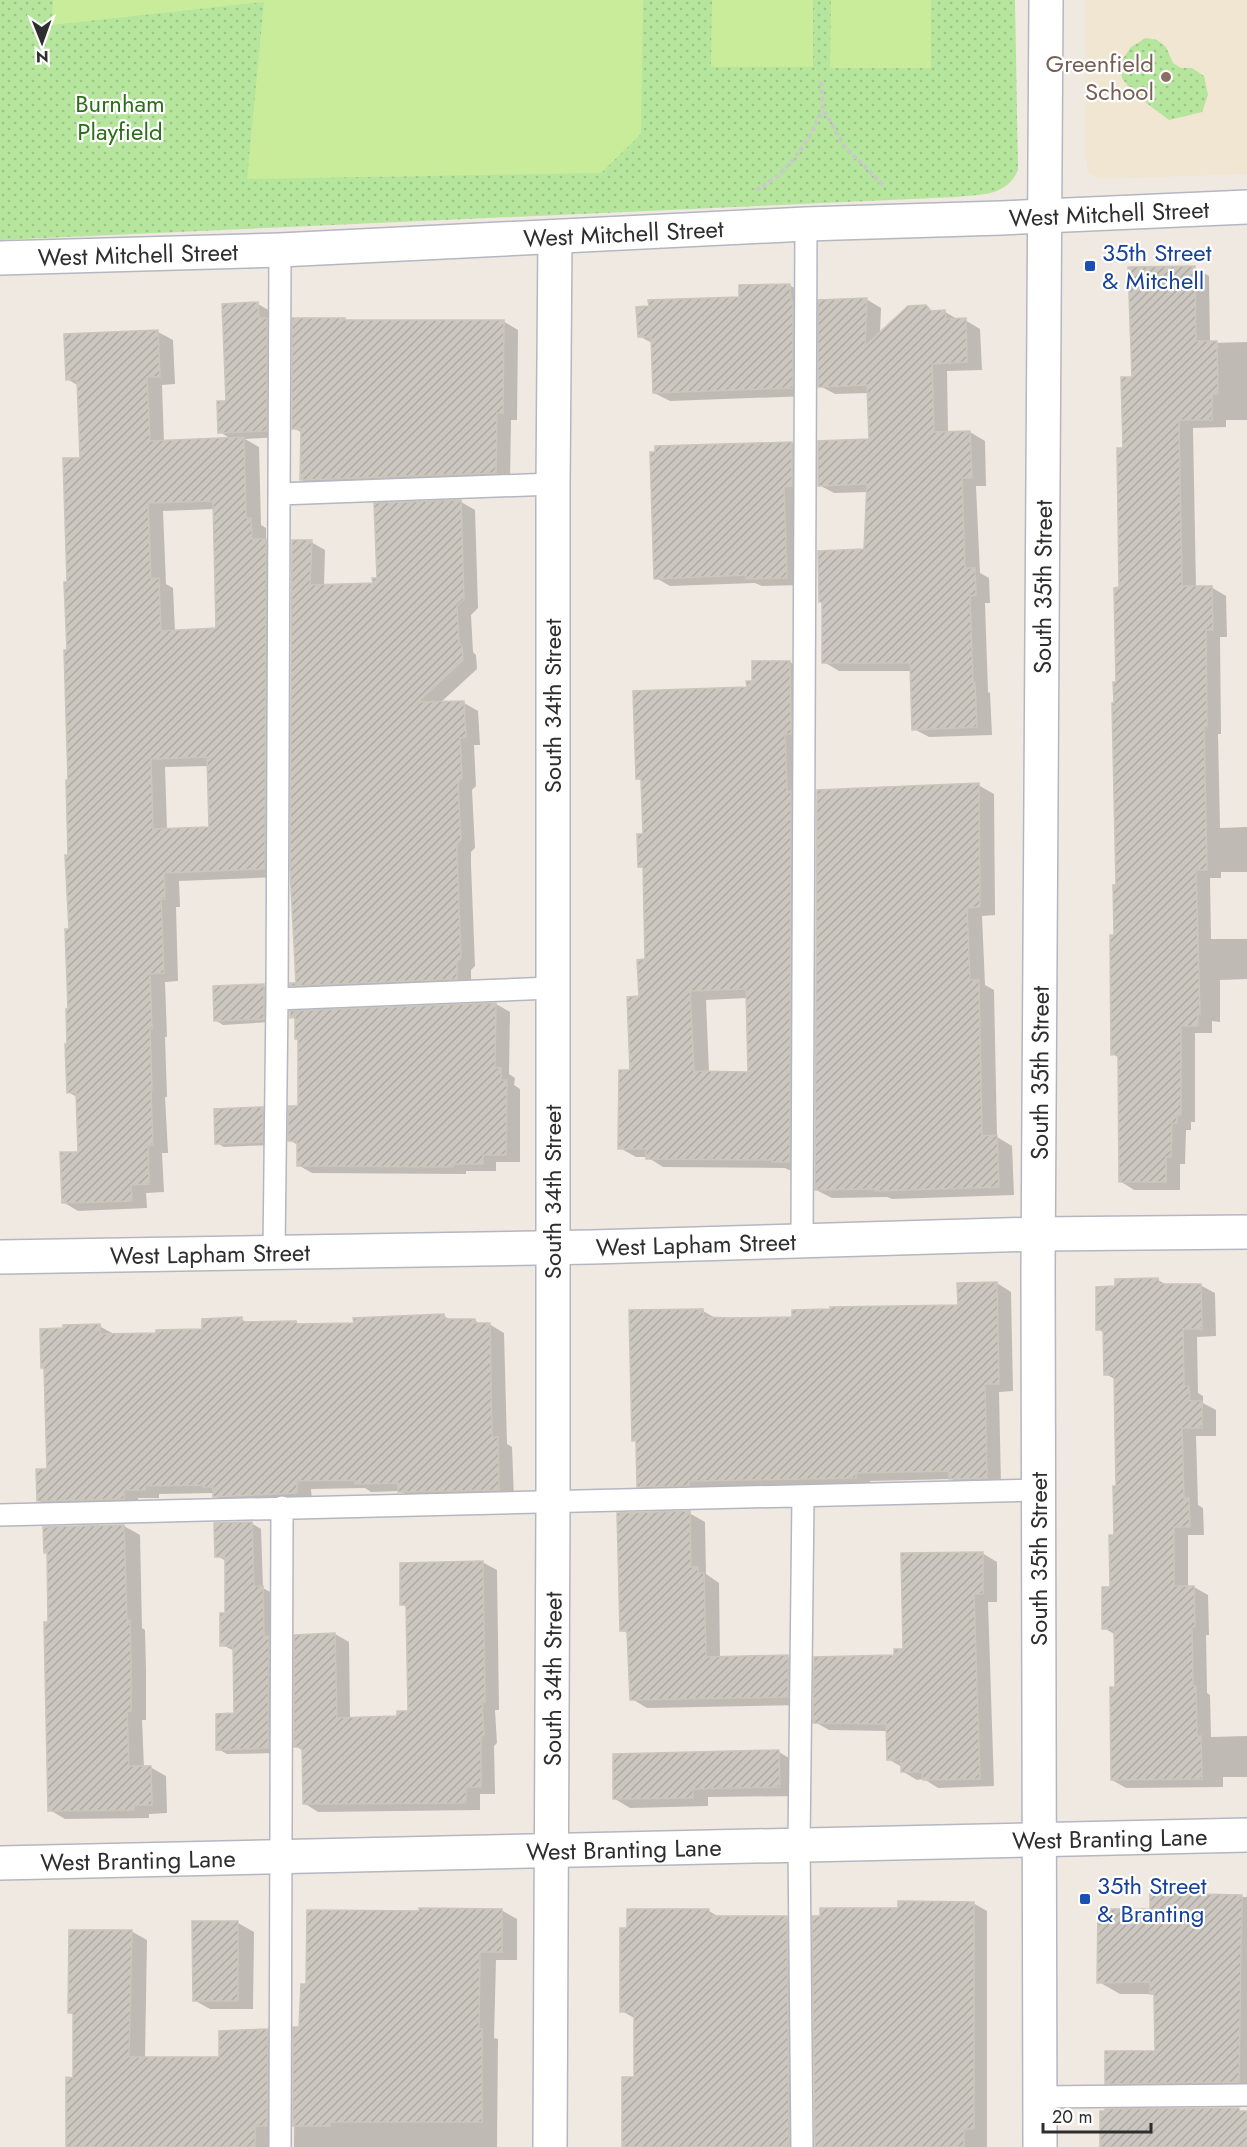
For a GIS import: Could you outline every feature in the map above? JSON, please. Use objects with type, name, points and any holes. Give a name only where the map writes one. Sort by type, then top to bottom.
[{"type":"street","name":"South 35th Street","points":[[1040,2147],[1038,1234],[1046,0]]},
{"type":"street","name":"West Mitchell Street","points":[[0,258],[280,250],[806,224],[1247,207]]},
{"type":"street","name":"South 34th Street","points":[[550,2147],[555,238]]},
{"type":"street","name":"West Lapham Street","points":[[0,1257],[552,1248],[1038,1234],[1247,1232]]},
{"type":"street","name":"West Branting Lane","points":[[0,1863],[1247,1835]]},
{"type":"lane","points":[[802,1241],[806,224]]},
{"type":"lane","points":[[274,1252],[280,250]]},
{"type":"lane","points":[[279,494],[553,484]]},
{"type":"lane","points":[[277,999],[552,988]]},
{"type":"lane","points":[[0,1515],[1038,1490]]},
{"type":"lane","points":[[802,2147],[799,1844],[803,1497]]},
{"type":"lane","points":[[280,2147],[282,1507]]},
{"type":"lane","points":[[1040,2097],[1247,2095]]},
{"type":"path","points":[[821,82],[823,109],[844,146],[888,189]]},
{"type":"path","points":[[755,191],[781,173],[799,153],[823,109]]},
{"type":"shaded area","name":"Greenfield School","points":[[1085,0],[1247,0],[1247,174],[1099,179],[1088,173],[1085,154]]},
{"type":"green space","name":"Burnham Playfield","points":[[0,0],[1015,0],[1018,170],[1013,179],[1000,190],[956,197],[0,240]]},
{"type":"green space","points":[[53,0],[643,0],[641,134],[601,173],[247,179],[264,2],[52,25]]},
{"type":"green space","points":[[712,0],[813,0],[813,67],[711,67]]},
{"type":"green space","points":[[831,0],[931,0],[931,68],[830,68]]},
{"type":"green space","points":[[1146,38],[1157,40],[1166,47],[1173,63],[1181,68],[1192,68],[1204,76],[1208,95],[1202,112],[1169,120],[1133,93],[1122,78],[1120,63],[1131,47]]},
{"type":"building","points":[[1195,266],[1196,341],[1217,341],[1218,394],[1212,394],[1212,420],[1179,420],[1182,586],[1212,586],[1213,630],[1206,630],[1207,726],[1204,726],[1207,870],[1196,870],[1200,1014],[1198,1014],[1198,1026],[1181,1026],[1181,1115],[1177,1115],[1177,1123],[1172,1123],[1171,1157],[1166,1157],[1166,1182],[1119,1182],[1118,1054],[1111,1055],[1110,935],[1114,935],[1113,885],[1116,885],[1112,703],[1114,703],[1113,682],[1116,682],[1114,588],[1119,587],[1117,448],[1123,448],[1121,377],[1132,377],[1128,267]]},
{"type":"building","points":[[790,284],[791,301],[793,301],[793,388],[653,393],[651,337],[638,337],[636,307],[649,306],[648,300],[739,297],[739,285]]},
{"type":"building","points":[[867,298],[865,346],[908,306],[926,305],[931,311],[945,310],[946,319],[966,318],[967,362],[932,364],[934,432],[970,431],[972,478],[962,478],[965,568],[975,568],[976,595],[970,596],[977,727],[912,730],[910,663],[822,663],[822,602],[819,602],[818,551],[864,549],[867,484],[818,486],[818,441],[869,439],[867,385],[818,387],[818,300]]},
{"type":"building","points":[[258,302],[259,318],[267,318],[267,431],[218,433],[217,401],[226,401],[222,304]]},
{"type":"building","points":[[292,318],[504,320],[503,413],[497,413],[496,473],[300,480],[301,429],[292,429]]},
{"type":"building","points":[[158,330],[160,377],[147,377],[150,441],[244,437],[246,518],[251,518],[252,539],[266,539],[265,869],[164,873],[165,899],[161,899],[164,973],[150,974],[153,1145],[148,1145],[149,1184],[131,1185],[132,1201],[62,1203],[60,1152],[78,1152],[76,1092],[67,1093],[65,1044],[67,1044],[66,1009],[68,1009],[65,929],[69,929],[65,855],[68,855],[66,780],[68,780],[64,650],[67,650],[64,582],[67,582],[63,458],[80,458],[77,379],[66,380],[64,334]],"holes":[[[213,501],[216,628],[161,631],[159,578],[151,579],[148,503]],[[207,757],[209,827],[153,829],[151,759]]]},
{"type":"building","points":[[792,442],[792,486],[784,487],[787,578],[746,579],[746,575],[654,579],[650,452],[655,452],[655,446]]},
{"type":"building","points":[[461,500],[464,599],[457,606],[459,643],[462,646],[463,660],[418,702],[464,701],[466,737],[460,738],[462,778],[458,782],[461,839],[457,844],[457,856],[461,958],[457,962],[457,979],[290,986],[290,983],[296,983],[290,868],[292,540],[312,540],[310,585],[373,583],[372,578],[377,578],[374,503]]},
{"type":"building","points":[[752,661],[790,661],[791,734],[785,734],[787,791],[791,791],[790,1162],[646,1159],[646,1149],[618,1149],[619,1070],[630,1070],[627,997],[639,996],[637,960],[645,959],[643,867],[638,867],[637,834],[643,834],[641,779],[636,779],[633,691],[747,687],[746,681],[752,681]],"holes":[[[746,989],[748,1072],[694,1071],[690,991]]]},
{"type":"building","points":[[979,783],[980,907],[967,908],[970,980],[979,980],[982,1136],[997,1135],[999,1187],[875,1191],[875,1189],[815,1190],[817,790]]},
{"type":"building","points":[[264,984],[264,1019],[214,1021],[213,986]]},
{"type":"building","points":[[496,1003],[495,1068],[501,1068],[501,1080],[507,1080],[506,1155],[483,1155],[483,1164],[453,1164],[453,1167],[297,1166],[297,1141],[288,1141],[288,1106],[298,1106],[298,1039],[295,1039],[295,1017],[290,1018],[290,1011]]},
{"type":"building","points":[[263,1107],[263,1142],[215,1144],[214,1109]]},
{"type":"building","points":[[1158,1278],[1159,1284],[1201,1284],[1202,1329],[1183,1329],[1184,1386],[1189,1386],[1190,1401],[1202,1401],[1202,1428],[1182,1428],[1184,1498],[1189,1498],[1190,1527],[1174,1527],[1174,1586],[1194,1586],[1193,1686],[1196,1686],[1197,1736],[1201,1736],[1202,1779],[1111,1780],[1110,1687],[1115,1687],[1114,1629],[1102,1629],[1102,1587],[1110,1587],[1109,1535],[1114,1535],[1113,1486],[1116,1486],[1114,1375],[1104,1375],[1103,1330],[1096,1330],[1096,1287],[1115,1286],[1115,1279]]},
{"type":"building","points":[[997,1282],[999,1384],[985,1384],[987,1478],[949,1479],[949,1471],[856,1473],[856,1478],[689,1481],[689,1486],[637,1487],[636,1440],[632,1441],[629,1310],[703,1309],[704,1317],[730,1318],[792,1317],[792,1310],[830,1309],[830,1307],[958,1305],[957,1283]]},
{"type":"building","points":[[444,1314],[445,1319],[475,1319],[475,1323],[490,1323],[492,1437],[498,1437],[499,1490],[398,1492],[398,1483],[355,1484],[355,1480],[297,1481],[297,1493],[213,1497],[213,1487],[203,1487],[203,1485],[145,1486],[145,1490],[124,1490],[124,1499],[37,1501],[36,1469],[47,1469],[44,1368],[41,1368],[40,1329],[63,1328],[63,1325],[100,1324],[100,1334],[156,1333],[156,1330],[202,1329],[202,1319],[242,1317],[242,1322],[354,1323],[353,1318]]},
{"type":"building","points":[[690,1511],[691,1567],[698,1567],[698,1573],[704,1573],[706,1657],[788,1655],[788,1697],[630,1700],[627,1631],[620,1631],[617,1513]]},
{"type":"building","points":[[252,1522],[254,1586],[263,1586],[264,1637],[269,1636],[268,1748],[216,1750],[216,1714],[234,1713],[233,1646],[220,1646],[220,1613],[225,1613],[225,1557],[215,1557],[214,1523]]},
{"type":"building","points":[[124,1525],[127,1620],[130,1620],[131,1660],[131,1711],[127,1712],[129,1766],[151,1766],[152,1805],[134,1805],[134,1810],[48,1811],[44,1622],[48,1622],[47,1553],[44,1553],[43,1527]]},
{"type":"building","points":[[983,1552],[983,1594],[974,1594],[980,1779],[923,1780],[922,1772],[901,1772],[901,1760],[887,1760],[886,1724],[813,1723],[814,1657],[894,1655],[894,1649],[903,1649],[901,1553]]},
{"type":"building","points":[[483,1561],[485,1702],[482,1702],[484,1735],[481,1737],[481,1787],[466,1787],[466,1803],[303,1804],[302,1747],[294,1747],[294,1635],[335,1633],[337,1718],[397,1716],[397,1711],[408,1711],[406,1605],[400,1605],[400,1563]]},
{"type":"building","points":[[779,1750],[780,1787],[693,1789],[693,1798],[613,1799],[613,1754]]},
{"type":"building","points":[[1150,1893],[1242,1895],[1239,2082],[1105,2084],[1105,2051],[1155,2051],[1154,1994],[1150,1994],[1150,1982],[1097,1983],[1098,1909],[1150,1909]]},
{"type":"building","points":[[898,1901],[974,1902],[974,2129],[964,2129],[964,2147],[815,2147],[812,1916],[820,1916],[820,1908],[898,1908]]},
{"type":"building","points":[[419,1908],[502,1909],[502,1952],[480,1952],[479,2029],[482,2029],[482,2122],[330,2122],[330,2126],[293,2126],[293,2027],[299,2027],[301,1984],[306,1984],[307,1910],[419,1911]]},
{"type":"building","points":[[627,1909],[709,1909],[709,1916],[787,1916],[789,2147],[622,2147],[622,2077],[634,2077],[634,2012],[620,2012],[620,1928],[627,1928]]},
{"type":"building","points":[[192,1921],[238,1921],[238,2001],[193,2001]]},
{"type":"building","points":[[69,1930],[132,1930],[129,2057],[219,2057],[219,2031],[268,2029],[267,2126],[255,2126],[255,2147],[66,2147],[66,2077],[73,2078],[73,2013],[68,2013]]},
{"type":"building","points":[[1239,2108],[1239,2111],[1247,2111],[1247,2147],[1100,2147],[1100,2111],[1105,2111],[1105,2109]]},
{"type":"place","name":"Greenfield School","points":[[1166,77]]},
{"type":"place","name":"35th Street & Mitchell","points":[[1090,266]]},
{"type":"place","name":"35th Street & Branting","points":[[1085,1899]]}]
